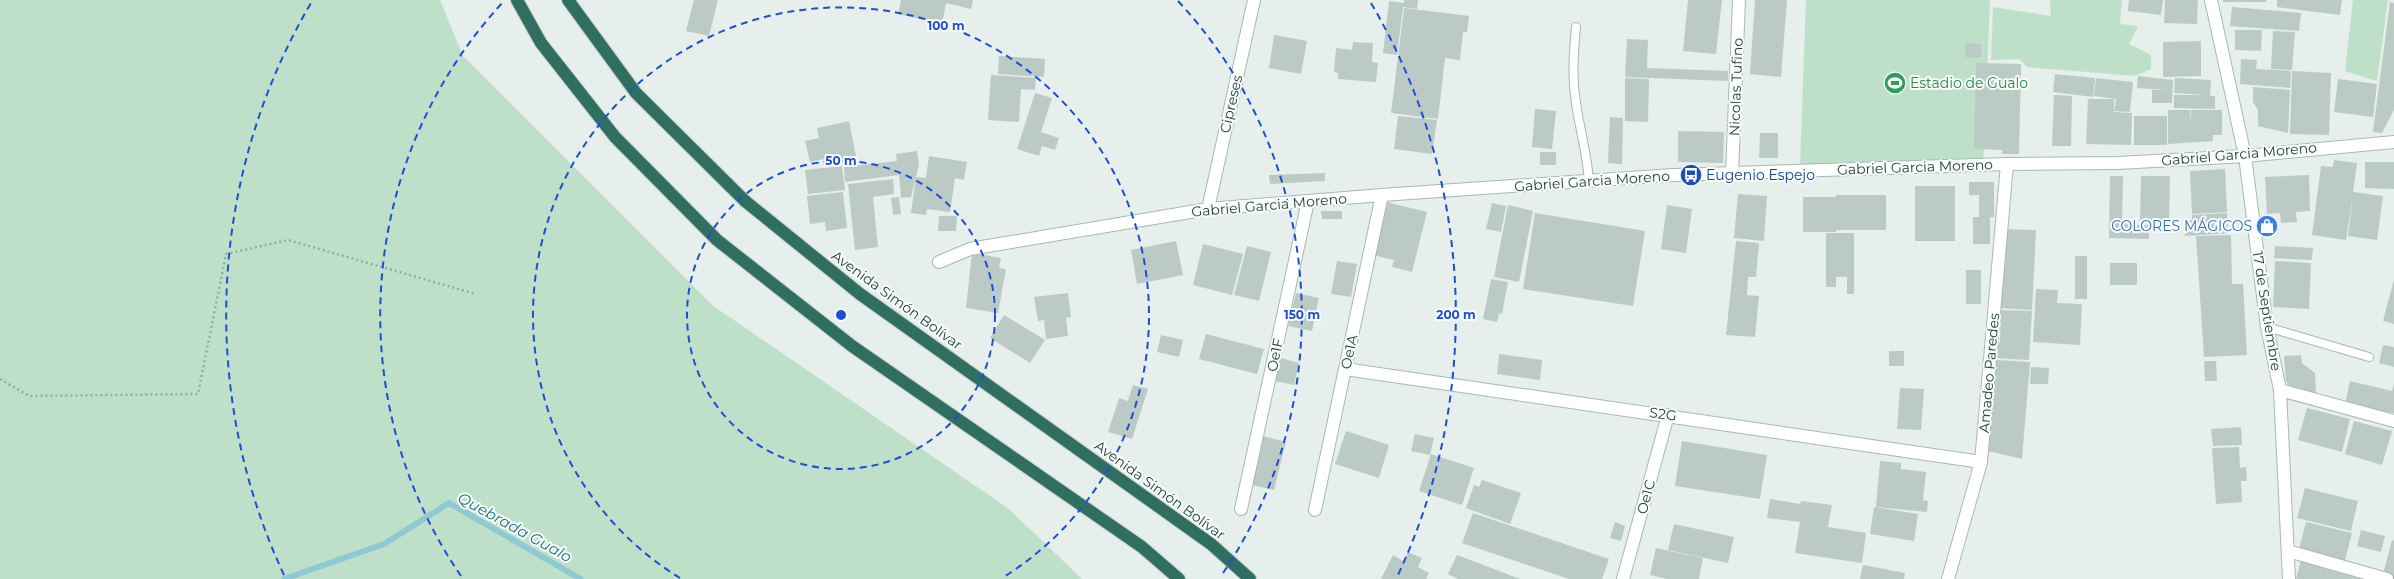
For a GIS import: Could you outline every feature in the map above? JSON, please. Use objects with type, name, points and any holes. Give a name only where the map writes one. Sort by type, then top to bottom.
[{"type":"highway","points":[[517,0],[541,43],[615,138],[717,240],[852,346],[1142,547],[1179,579]]},
{"type":"highway","name":"Avenida Simón Bolívar","points":[[568,0],[636,93],[745,201],[860,294],[1205,539],[1250,579]]},
{"type":"street","name":"Cipreses","points":[[1208,208],[1254,0]]},
{"type":"street","name":"Nicolas Tufino","points":[[1732,173],[1739,0]]},
{"type":"street","name":"17 de Septiembre","points":[[2211,0],[2245,156],[2267,327],[2280,390],[2289,579]]},
{"type":"street","name":"Gabriel Garcia Moreno","points":[[939,262],[970,249],[1208,208],[1589,181],[1732,173],[2007,164],[2118,163],[2245,156],[2394,142]]},
{"type":"street","name":"Amadeo Paredes","points":[[1948,579],[1981,462],[2007,164]]},
{"type":"street","name":"Oe1A","points":[[1315,510],[1382,195]]},
{"type":"street","name":"Oe1F","points":[[1241,509],[1308,201]]},
{"type":"street","name":"S2G","points":[[1345,369],[1668,415],[1981,462]]},
{"type":"street","points":[[2280,390],[2394,421]]},
{"type":"street","name":"Oe1C","points":[[1623,579],[1668,415]]},
{"type":"street","points":[[2288,551],[2387,579]]},
{"type":"lane","points":[[1576,27],[1573,58],[1575,96],[1588,159],[1589,181]]},
{"type":"lane","points":[[2267,327],[2369,357]]},
{"type":"path","points":[[0,379],[29,396],[198,394],[226,254],[288,240],[476,294]]},
{"type":"green space","points":[[0,0],[440,0],[463,56],[712,305],[1009,509],[1082,579],[0,579]]},
{"type":"green space","name":"Estadio de Gualo","points":[[1806,0],[1990,0],[1983,167],[1800,166]]},
{"type":"green space","points":[[2050,0],[2122,0],[2120,24],[2138,26],[2129,44],[2151,55],[2151,69],[2135,76],[2027,67],[2020,59],[1991,60],[1993,7],[2051,16]]},
{"type":"green space","points":[[2353,0],[2388,0],[2377,81],[2345,71]]},
{"type":"building","points":[[694,0],[718,0],[709,36],[686,31]]},
{"type":"building","points":[[901,0],[973,0],[971,9],[946,3],[942,24],[898,14]]},
{"type":"building","points":[[1404,0],[1418,0],[1417,9],[1403,7],[1397,55],[1383,53],[1389,1],[1404,3]]},
{"type":"building","points":[[1688,0],[1722,0],[1716,54],[1683,51]]},
{"type":"building","points":[[1755,0],[1787,0],[1781,77],[1750,74]]},
{"type":"building","points":[[2129,0],[2163,0],[2161,15],[2128,11]]},
{"type":"building","points":[[2165,0],[2198,0],[2197,24],[2164,23]]},
{"type":"building","points":[[2223,0],[2266,0],[2266,2],[2223,2]]},
{"type":"building","points":[[2277,0],[2342,0],[2340,15],[2277,7]]},
{"type":"building","points":[[2390,2],[2394,3],[2394,110],[2382,133],[2373,132]]},
{"type":"building","points":[[2232,7],[2301,13],[2299,31],[2230,26]]},
{"type":"building","points":[[1404,8],[1469,16],[1467,32],[1463,32],[1460,60],[1445,58],[1438,119],[1391,113]]},
{"type":"building","points":[[2235,30],[2262,30],[2261,51],[2235,50]]},
{"type":"building","points":[[2273,31],[2295,32],[2292,70],[2271,69]]},
{"type":"building","points":[[1274,35],[1307,41],[1301,74],[1269,68]]},
{"type":"building","points":[[1627,39],[1648,40],[1647,68],[1728,71],[1728,81],[1625,77]]},
{"type":"building","points":[[2201,41],[2201,76],[2163,77],[2163,42]]},
{"type":"building","points":[[1353,42],[1373,43],[1372,62],[1378,63],[1376,82],[1338,79],[1338,73],[1334,72],[1336,48],[1352,50]]},
{"type":"building","points":[[1965,43],[1981,44],[1981,58],[1965,57]]},
{"type":"building","points":[[999,56],[1045,59],[1044,77],[998,74]]},
{"type":"building","points":[[2241,59],[2257,60],[2256,69],[2291,71],[2290,88],[2240,84]]},
{"type":"building","points":[[1976,63],[2021,64],[2019,154],[2002,154],[2002,150],[1974,149]]},
{"type":"building","points":[[2292,71],[2331,73],[2329,135],[2290,134]]},
{"type":"building","points":[[2055,74],[2095,78],[2093,97],[2053,92]]},
{"type":"building","points":[[991,75],[1036,78],[1035,90],[1021,89],[1019,122],[988,120]]},
{"type":"building","points":[[2138,76],[2173,80],[2172,103],[2152,103],[2152,90],[2168,90],[2137,88]]},
{"type":"building","points":[[1625,78],[1649,79],[1648,122],[1625,121]]},
{"type":"building","points":[[2096,78],[2133,82],[2130,112],[2114,111],[2116,99],[2094,96]]},
{"type":"building","points":[[2175,78],[2211,80],[2210,96],[2215,96],[2215,109],[2174,108],[2174,95],[2206,95],[2174,93]]},
{"type":"building","points":[[2338,79],[2377,84],[2373,117],[2334,112]]},
{"type":"building","points":[[2253,87],[2290,90],[2288,133],[2258,126],[2258,110],[2253,102]]},
{"type":"building","points":[[1035,93],[1052,98],[1041,132],[1059,138],[1055,150],[1042,146],[1039,156],[1017,149]]},
{"type":"building","points":[[2054,95],[2072,96],[2071,146],[2052,146]]},
{"type":"building","points":[[2088,99],[2114,99],[2114,112],[2132,113],[2131,145],[2086,144]]},
{"type":"building","points":[[1535,109],[1556,111],[1552,149],[1532,147]]},
{"type":"building","points":[[2168,110],[2190,110],[2190,122],[2191,110],[2222,110],[2222,135],[2213,135],[2213,141],[2168,144]]},
{"type":"building","points":[[1398,116],[1437,120],[1432,154],[1394,149]]},
{"type":"building","points":[[2134,116],[2167,116],[2167,145],[2134,145]]},
{"type":"building","points":[[1610,117],[1623,118],[1622,164],[1608,163]]},
{"type":"building","points":[[849,121],[856,156],[825,163],[824,159],[810,162],[805,141],[819,138],[817,128]]},
{"type":"building","points":[[1678,131],[1724,132],[1723,163],[1678,162]]},
{"type":"building","points":[[1760,133],[1778,133],[1778,158],[1759,158]]},
{"type":"building","points":[[917,151],[919,165],[911,197],[901,198],[899,175],[845,182],[844,167],[897,161],[896,154]]},
{"type":"building","points":[[1540,152],[1556,152],[1556,165],[1540,165]]},
{"type":"building","points":[[929,156],[967,162],[964,180],[955,178],[950,212],[927,209],[926,215],[911,213],[916,177],[926,178]]},
{"type":"building","points":[[2334,160],[2357,163],[2353,192],[2383,196],[2377,240],[2348,236],[2353,195],[2346,240],[2312,235],[2321,166],[2333,167]]},
{"type":"building","points":[[2365,162],[2394,162],[2394,189],[2365,188]]},
{"type":"building","points":[[842,166],[845,190],[808,194],[805,170]]},
{"type":"building","points":[[2225,169],[2227,212],[2192,214],[2190,171]]},
{"type":"building","points":[[1325,173],[1325,181],[1270,184],[1269,175]]},
{"type":"building","points":[[2309,175],[2310,211],[2296,212],[2297,222],[2281,223],[2280,213],[2267,214],[2265,177]]},
{"type":"building","points":[[2110,176],[2123,176],[2122,224],[2149,225],[2149,239],[2109,238]]},
{"type":"building","points":[[2141,176],[2170,176],[2169,223],[2140,222]]},
{"type":"building","points":[[893,179],[894,194],[873,197],[878,247],[855,250],[848,184]]},
{"type":"building","points":[[1969,182],[1994,182],[1994,217],[1990,217],[1990,244],[1973,244],[1973,217],[1979,217],[1979,195],[1969,195]]},
{"type":"building","points":[[1915,186],[1955,186],[1955,241],[1915,241]]},
{"type":"building","points":[[843,192],[847,228],[826,231],[825,222],[810,224],[807,196]]},
{"type":"building","points":[[1738,194],[1767,196],[1764,241],[1734,238]]},
{"type":"building","points":[[1836,195],[1886,195],[1886,230],[1836,230]]},
{"type":"building","points":[[899,197],[901,214],[893,215],[891,198]]},
{"type":"building","points":[[1803,197],[1836,197],[1836,232],[1803,232]]},
{"type":"building","points":[[1386,202],[1427,212],[1412,272],[1392,267],[1394,260],[1373,255]]},
{"type":"building","points":[[1492,203],[1506,206],[1501,232],[1486,229]]},
{"type":"building","points":[[1508,205],[1533,211],[1519,282],[1494,277]]},
{"type":"building","points":[[1667,205],[1692,209],[1686,253],[1661,249]]},
{"type":"building","points":[[1321,211],[1342,211],[1342,219],[1322,219]]},
{"type":"building","points":[[1535,213],[1645,231],[1633,306],[1523,289]]},
{"type":"building","points":[[2227,213],[2228,233],[2185,236],[2184,221],[2192,220],[2192,215]]},
{"type":"building","points":[[939,216],[957,216],[956,231],[938,231]]},
{"type":"building","points":[[2003,229],[2036,230],[2032,310],[2000,308]]},
{"type":"building","points":[[1826,233],[1854,233],[1854,294],[1847,294],[1847,277],[1836,277],[1836,287],[1826,287]]},
{"type":"building","points":[[2231,235],[2232,284],[2243,284],[2247,355],[2204,357],[2196,236]]},
{"type":"building","points":[[1176,241],[1183,275],[1137,284],[1131,250]]},
{"type":"building","points":[[1736,241],[1759,243],[1756,277],[1748,277],[1747,295],[1759,296],[1755,337],[1726,335]]},
{"type":"building","points":[[1203,244],[1243,254],[1232,295],[1193,285]]},
{"type":"building","points":[[1247,246],[1271,252],[1259,301],[1234,295]]},
{"type":"building","points":[[2275,246],[2313,248],[2312,260],[2274,258]]},
{"type":"building","points":[[972,253],[1001,258],[999,268],[1006,269],[998,313],[966,308]]},
{"type":"building","points":[[2075,256],[2087,256],[2087,299],[2075,299]]},
{"type":"building","points":[[1337,261],[1357,264],[1351,297],[1331,294]]},
{"type":"building","points":[[2275,261],[2311,263],[2309,309],[2273,307]]},
{"type":"building","points":[[2110,263],[2137,263],[2137,285],[2110,285]]},
{"type":"building","points":[[1966,270],[1981,270],[1981,304],[1966,304]]},
{"type":"building","points":[[1491,279],[1508,282],[1502,314],[1499,313],[1497,322],[1483,319]]},
{"type":"building","points":[[2394,279],[2394,324],[2383,321]]},
{"type":"building","points":[[2036,289],[2058,290],[2057,303],[2082,304],[2080,345],[2033,342]]},
{"type":"building","points":[[1068,293],[1071,317],[1066,318],[1068,336],[1046,339],[1044,320],[1038,321],[1034,297]]},
{"type":"building","points":[[1296,293],[1319,298],[1312,331],[1288,326]]},
{"type":"building","points":[[2001,310],[2032,311],[2029,360],[1994,358],[1995,342],[2000,342]]},
{"type":"building","points":[[1004,315],[1045,340],[1030,363],[990,338]]},
{"type":"building","points":[[1206,334],[1264,349],[1257,374],[1199,359]]},
{"type":"building","points":[[1161,335],[1183,340],[1179,357],[1157,352]]},
{"type":"building","points":[[2383,345],[2394,347],[2394,367],[2379,363]]},
{"type":"building","points":[[1889,351],[1904,351],[1904,366],[1889,366]]},
{"type":"building","points":[[1499,354],[1542,360],[1540,380],[1497,374]]},
{"type":"building","points":[[2301,355],[2302,363],[2315,373],[2316,394],[2292,390],[2286,381],[2284,356]]},
{"type":"building","points":[[1281,358],[1299,363],[1294,385],[1275,381]]},
{"type":"building","points":[[1996,360],[2030,362],[2022,459],[1984,450],[1988,386],[1995,386]]},
{"type":"building","points":[[2204,361],[2216,361],[2217,381],[2205,381]]},
{"type":"building","points":[[2031,367],[2049,368],[2048,384],[2030,384]]},
{"type":"building","points":[[2350,381],[2392,391],[2394,383],[2394,413],[2386,412],[2386,414],[2345,404]]},
{"type":"building","points":[[1133,385],[1148,389],[1132,439],[1108,432],[1119,398],[1128,401]]},
{"type":"building","points":[[1900,388],[1924,389],[1921,430],[1897,429]]},
{"type":"building","points":[[2307,408],[2350,419],[2342,452],[2298,440]]},
{"type":"building","points":[[2354,421],[2392,431],[2382,465],[2345,454]]},
{"type":"building","points":[[2241,427],[2242,445],[2213,446],[2211,429]]},
{"type":"building","points":[[1346,431],[1389,445],[1379,478],[1335,464]]},
{"type":"building","points":[[1415,434],[1434,438],[1430,455],[1411,451]]},
{"type":"building","points":[[1263,436],[1286,442],[1274,490],[1251,485]]},
{"type":"building","points":[[1682,441],[1767,455],[1760,499],[1675,486]]},
{"type":"building","points":[[2239,447],[2240,468],[2246,467],[2247,481],[2241,481],[2242,502],[2216,504],[2212,448]]},
{"type":"building","points":[[1431,454],[1474,468],[1462,505],[1419,491]]},
{"type":"building","points":[[1880,461],[1901,463],[1901,469],[1926,472],[1923,500],[1928,501],[1927,512],[1876,507]]},
{"type":"building","points":[[1482,480],[1521,493],[1510,524],[1466,508],[1474,485],[1479,487]]},
{"type":"building","points":[[2305,488],[2358,501],[2351,531],[2297,518]]},
{"type":"building","points":[[1770,499],[1800,504],[1801,501],[1832,505],[1828,527],[1866,533],[1862,563],[1795,553],[1800,522],[1767,518]]},
{"type":"building","points":[[1874,507],[1918,514],[1914,541],[1870,534]]},
{"type":"building","points":[[1473,513],[1609,559],[1602,579],[1569,579],[1462,543]]},
{"type":"building","points":[[1615,522],[1625,526],[1621,541],[1610,538]]},
{"type":"building","points":[[2306,522],[2352,533],[2344,564],[2298,553]]},
{"type":"building","points":[[1674,524],[1734,537],[1728,563],[1668,550]]},
{"type":"building","points":[[2361,530],[2385,536],[2381,552],[2357,546]]},
{"type":"building","points":[[2392,540],[2394,541],[2394,577],[2383,574]]},
{"type":"building","points":[[1656,548],[1703,558],[1699,579],[1667,579],[1650,575]]},
{"type":"building","points":[[1408,552],[1422,558],[1418,567],[1429,573],[1426,579],[1381,579],[1393,555],[1403,561]]},
{"type":"building","points":[[1457,555],[1520,579],[1458,579],[1448,574]]},
{"type":"building","points":[[2301,560],[2326,566],[2325,569],[2362,579],[2296,579]]},
{"type":"building","points":[[1863,565],[1905,573],[1904,579],[1860,579]]},
{"type":"waterway","name":"Quebrada Gualo","points":[[284,579],[384,544],[449,503],[581,579]]},
{"type":"place","name":"Estadio de Gualo","points":[[1895,83]]},
{"type":"place","name":"Eugenio Espejo","points":[[1691,175]]},
{"type":"place","name":"COLORES MÁGICOS","points":[[2267,226]]}]
